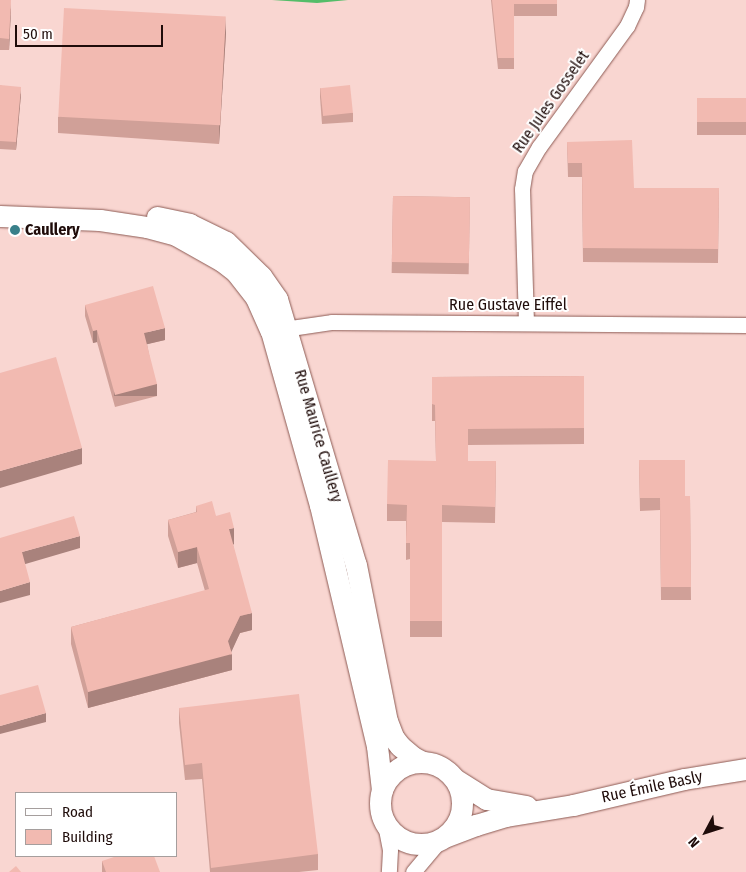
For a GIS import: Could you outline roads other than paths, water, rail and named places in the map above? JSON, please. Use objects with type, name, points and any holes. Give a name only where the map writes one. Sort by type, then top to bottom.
[{"type":"street","name":"Rue Jules Gosselet","points":[[526,323],[522,189],[525,171],[539,147],[627,26],[636,7],[637,0]]},
{"type":"street","name":"Rue Maurice Caullery","points":[[0,216],[100,220],[146,216],[189,224],[214,235],[238,252],[261,276],[277,299],[279,329],[376,746],[382,790],[380,807],[390,850],[389,872]]},
{"type":"street","name":"Rue Gustave Eiffel","points":[[279,329],[332,322],[746,325]]},
{"type":"street","name":"Rue Maurice Caullery","points":[[279,329],[356,565],[386,721],[393,737],[413,757],[444,769],[456,780]]},
{"type":"street","points":[[382,790],[391,775],[400,767],[423,762]]},
{"type":"street","name":"Rue Émile Basly","points":[[443,838],[491,820],[684,779],[746,769]]},
{"type":"street","points":[[413,872],[458,823],[463,807],[462,796],[456,780]]},
{"type":"street","name":"Rue Émile Basly","points":[[456,780],[477,795],[494,802],[559,807]]},
{"type":"street","points":[[385,824],[397,837],[412,844],[423,845],[443,838]]},
{"type":"place","name":"Caullery","points":[[15,230]]}]
